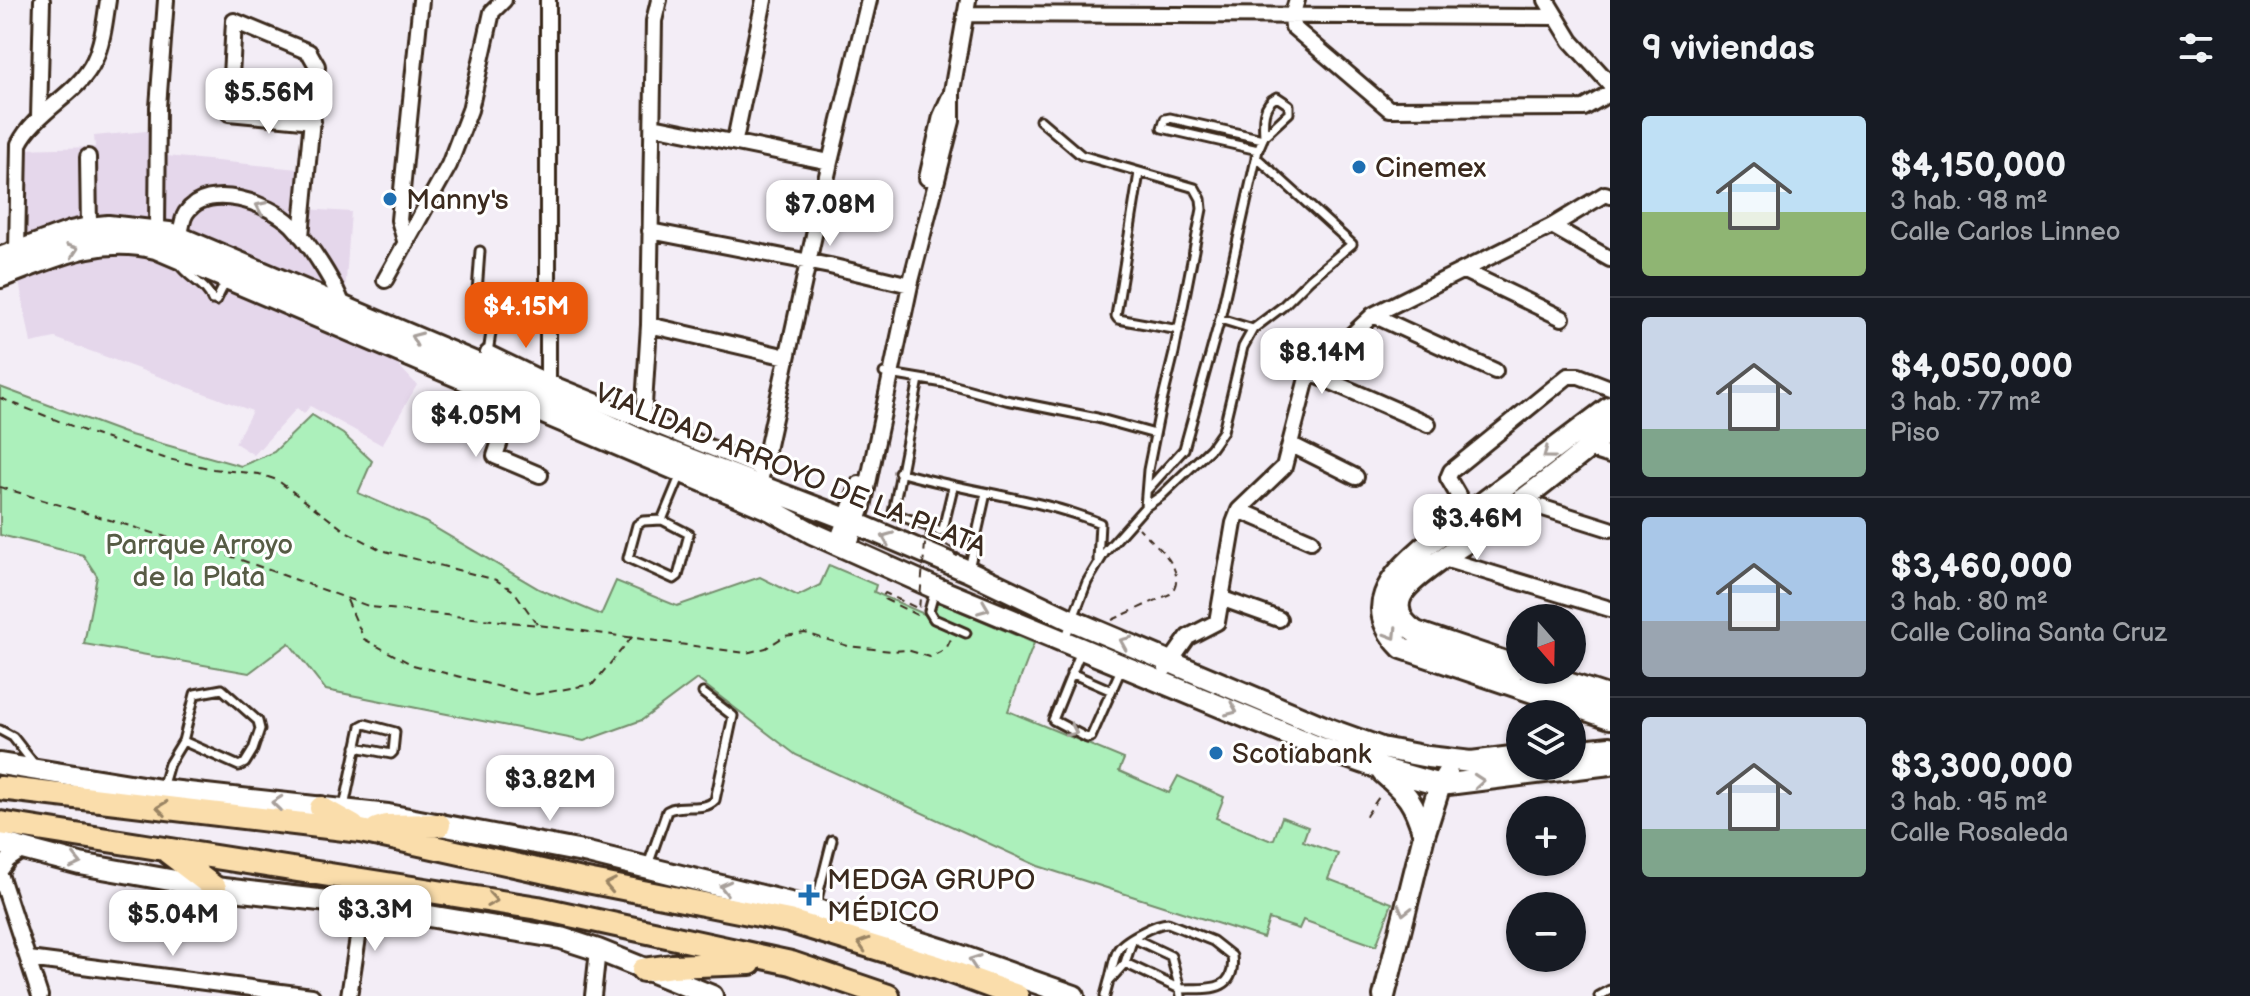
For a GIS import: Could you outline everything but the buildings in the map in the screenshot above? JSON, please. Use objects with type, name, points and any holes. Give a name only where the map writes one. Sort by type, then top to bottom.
[{"type":"main road","name":"VIALIDAD ARROYO DE LA PLATA","points":[[9,254],[89,228],[108,226],[157,231],[177,246],[342,317],[486,360],[645,442],[684,466],[759,487],[968,571],[1094,628],[1165,670],[1381,748],[1471,762],[1506,758]]},
{"type":"main road","points":[[0,277],[87,245],[132,242],[177,246],[227,279],[342,317],[514,400],[684,466]]},
{"type":"main road","points":[[1609,723],[1402,648],[1387,630],[1382,605],[1388,583],[1423,548],[1610,407]]},
{"type":"main road","points":[[1506,662],[1416,632],[1403,620],[1399,607],[1404,591],[1610,430]]},
{"type":"main road","points":[[759,487],[842,546],[935,588],[1123,665],[1165,670],[1318,747],[1440,785],[1609,723]]},
{"type":"main road","points":[[1549,684],[1609,723]]},
{"type":"main road","points":[[1586,740],[1609,723]]},
{"type":"main road","points":[[1384,996],[1424,835],[1440,785],[1452,769],[1471,762]]},
{"type":"main road","points":[[0,764],[161,790],[332,809],[439,825],[647,867],[814,909],[1074,996]]},
{"type":"main road","points":[[1376,767],[1415,807],[1424,835]]},
{"type":"main road","points":[[0,788],[363,832],[789,921],[938,967],[1017,996]]},
{"type":"main road","points":[[332,809],[363,832]]},
{"type":"main road","points":[[0,823],[538,908],[791,963],[888,996]]},
{"type":"main road","points":[[363,832],[386,826],[439,825]]},
{"type":"main road","points":[[0,843],[80,864],[215,888],[363,905],[548,936],[598,950],[712,996]]},
{"type":"main road","points":[[164,848],[215,888]]},
{"type":"main road","points":[[643,970],[672,966],[791,963]]},
{"type":"street","points":[[39,117],[42,0]]},
{"type":"street","points":[[9,254],[19,144],[39,117],[81,79],[93,63],[101,41],[108,0]]},
{"type":"street","points":[[157,231],[158,107],[166,0]]},
{"type":"street","points":[[406,244],[399,220],[421,0]]},
{"type":"street","points":[[385,280],[449,165],[470,110],[492,12],[504,0]]},
{"type":"street","points":[[548,0],[548,382]]},
{"type":"street","points":[[643,420],[649,325],[654,21],[659,0]]},
{"type":"street","points":[[735,140],[764,0]]},
{"type":"street","points":[[486,360],[664,429],[759,487],[807,262],[869,0]]},
{"type":"street","points":[[1297,0],[1292,16],[1293,27],[1389,109],[1584,108],[1610,93]]},
{"type":"street","points":[[1546,0],[1571,41],[1610,84]]},
{"type":"street","points":[[842,546],[851,522],[888,374],[941,116],[952,91],[967,7],[1292,16],[1555,17]]},
{"type":"street","points":[[301,236],[313,121],[316,60],[309,52],[234,21],[229,113],[313,121]]},
{"type":"street","points":[[653,126],[735,140],[830,162]]},
{"type":"street","points":[[88,157],[89,228]]},
{"type":"street","points":[[1165,670],[1188,637],[1217,622],[1234,523],[1239,510],[1284,467],[1311,373],[1373,315],[1552,226],[1605,194],[1610,196]]},
{"type":"street","points":[[177,246],[184,215],[198,201],[218,196],[249,201],[290,223],[301,236],[339,294],[342,317]]},
{"type":"street","points":[[1552,226],[1610,259]]},
{"type":"street","points":[[650,231],[906,284]]},
{"type":"street","points":[[1464,271],[1562,318]]},
{"type":"street","points":[[1373,315],[1495,371]]},
{"type":"street","points":[[649,325],[787,357]]},
{"type":"street","points":[[1311,373],[1428,424]]},
{"type":"street","points":[[1469,514],[1448,478],[1451,471],[1568,376],[1579,376],[1610,388]]},
{"type":"street","points":[[514,400],[496,459],[540,475]]},
{"type":"street","points":[[1290,444],[1356,477]]},
{"type":"street","points":[[1588,449],[1610,456]]},
{"type":"street","points":[[1521,501],[1610,529]]},
{"type":"street","points":[[1239,510],[1311,541]]},
{"type":"street","points":[[1444,559],[1610,609]]},
{"type":"street","points":[[1223,599],[1279,619]]},
{"type":"street","points":[[24,849],[8,860],[0,872],[40,996]]},
{"type":"street","points":[[349,996],[363,905]]},
{"type":"street","points":[[593,996],[598,950]]},
{"type":"street","points":[[29,959],[312,996]]},
{"type":"lane","points":[[1146,491],[1184,449],[1220,319],[1257,154],[1264,138],[1289,113],[1289,105],[1277,97],[1270,100],[1264,111],[1264,138]]},
{"type":"lane","points":[[1123,665],[1091,737],[1087,738],[1053,720],[1071,673],[1071,620],[1098,562],[1145,507],[1161,496],[1211,448],[1223,431],[1243,347],[1253,329],[1352,244],[1257,154],[1228,143],[1162,128],[1165,119],[1170,118],[1264,138]]},
{"type":"lane","points":[[1040,120],[1081,155],[1195,188],[1201,199],[1202,209],[1179,330],[1155,434],[1145,507]]},
{"type":"lane","points":[[1228,143],[1230,131]]},
{"type":"lane","points":[[1139,173],[1116,316],[1118,319],[1179,330]]},
{"type":"lane","points":[[177,246],[189,277],[208,290],[214,301],[227,279]]},
{"type":"lane","points":[[480,251],[477,292],[492,326],[486,360]]},
{"type":"lane","points":[[1220,319],[1253,329]]},
{"type":"lane","points":[[888,374],[1092,416],[1155,434]]},
{"type":"lane","points":[[919,379],[893,513],[940,531],[949,510],[953,487]]},
{"type":"lane","points":[[662,520],[684,466]]},
{"type":"lane","points":[[899,472],[1073,513],[1100,523],[1098,562]]},
{"type":"lane","points":[[968,571],[986,493]]},
{"type":"lane","points":[[662,520],[689,534],[678,576],[674,579],[628,558],[637,525],[643,521],[662,520]]},
{"type":"lane","points":[[935,588],[929,611],[934,619],[966,633]]},
{"type":"lane","points":[[1071,673],[1110,690]]},
{"type":"lane","points":[[161,790],[169,764],[183,741],[198,692],[222,689],[258,721],[260,729],[253,750],[245,763],[239,766],[183,741]]},
{"type":"lane","points":[[647,867],[667,811],[676,806],[706,807],[715,800],[733,716],[703,693]]},
{"type":"lane","points":[[332,809],[361,726],[365,724],[395,732],[391,754],[356,747]]},
{"type":"lane","points":[[0,730],[13,737],[37,769]]},
{"type":"lane","points":[[814,909],[832,840]]},
{"type":"lane","points":[[1105,996],[1118,950],[1123,943],[1160,923],[1168,923],[1213,941],[1232,956],[1233,966],[1228,981],[1219,987],[1180,992],[1125,963]]},
{"type":"lane","points":[[1109,981],[1125,963],[1133,938]]},
{"type":"lane","points":[[1133,938],[1171,956],[1180,992]]},
{"type":"lane","points":[[1599,996],[1610,990]]},
{"type":"path","points":[[0,398],[164,458],[213,469],[259,474],[277,480],[344,530],[381,550],[496,580],[514,591],[538,625]]},
{"type":"path","points":[[0,487],[233,557],[371,607],[633,636],[746,653],[766,648],[785,636],[805,633],[848,646],[907,650],[930,657],[946,649],[956,629]]},
{"type":"path","points":[[1094,628],[1170,594],[1174,588],[1176,574],[1173,566],[1133,521]]},
{"type":"path","points":[[917,615],[882,598],[885,593],[919,609],[926,533],[958,552],[957,556],[929,539]]},
{"type":"path","points":[[346,599],[364,639],[413,665],[533,695],[593,684],[633,636]]},
{"type":"path","points":[[1366,816],[1381,796],[1382,788]]},
{"type":"shaded area","points":[[157,130],[157,155],[308,170],[306,209],[351,212],[344,308],[417,385],[382,445],[310,406],[304,414],[297,408],[254,455],[235,443],[252,411],[55,338],[31,343],[17,271],[19,149],[95,147],[94,136]]},
{"type":"green space","name":"Parrque Arroyo de la Plata","points":[[0,387],[127,434],[241,466],[274,452],[312,415],[343,434],[372,461],[358,493],[425,522],[539,589],[601,615],[616,581],[677,606],[760,577],[798,596],[820,585],[829,565],[876,585],[874,592],[924,614],[931,599],[1034,643],[1008,711],[1124,759],[1119,771],[1169,793],[1178,776],[1224,797],[1216,818],[1269,840],[1274,839],[1282,817],[1308,827],[1303,841],[1338,854],[1328,879],[1392,903],[1376,946],[1303,920],[1299,929],[1269,919],[1263,938],[1038,866],[796,755],[697,679],[642,720],[584,741],[326,690],[289,643],[249,673],[84,644],[97,576],[83,555],[0,535]]},
{"type":"place","name":"Cinemex","points":[[1359,167]]},
{"type":"place","name":"Manny's","points":[[390,199]]},
{"type":"place","name":"Scotiabank","points":[[1216,753]]},
{"type":"place","name":"MEDGA GRUPO MÉDICO","points":[[809,895]]}]
